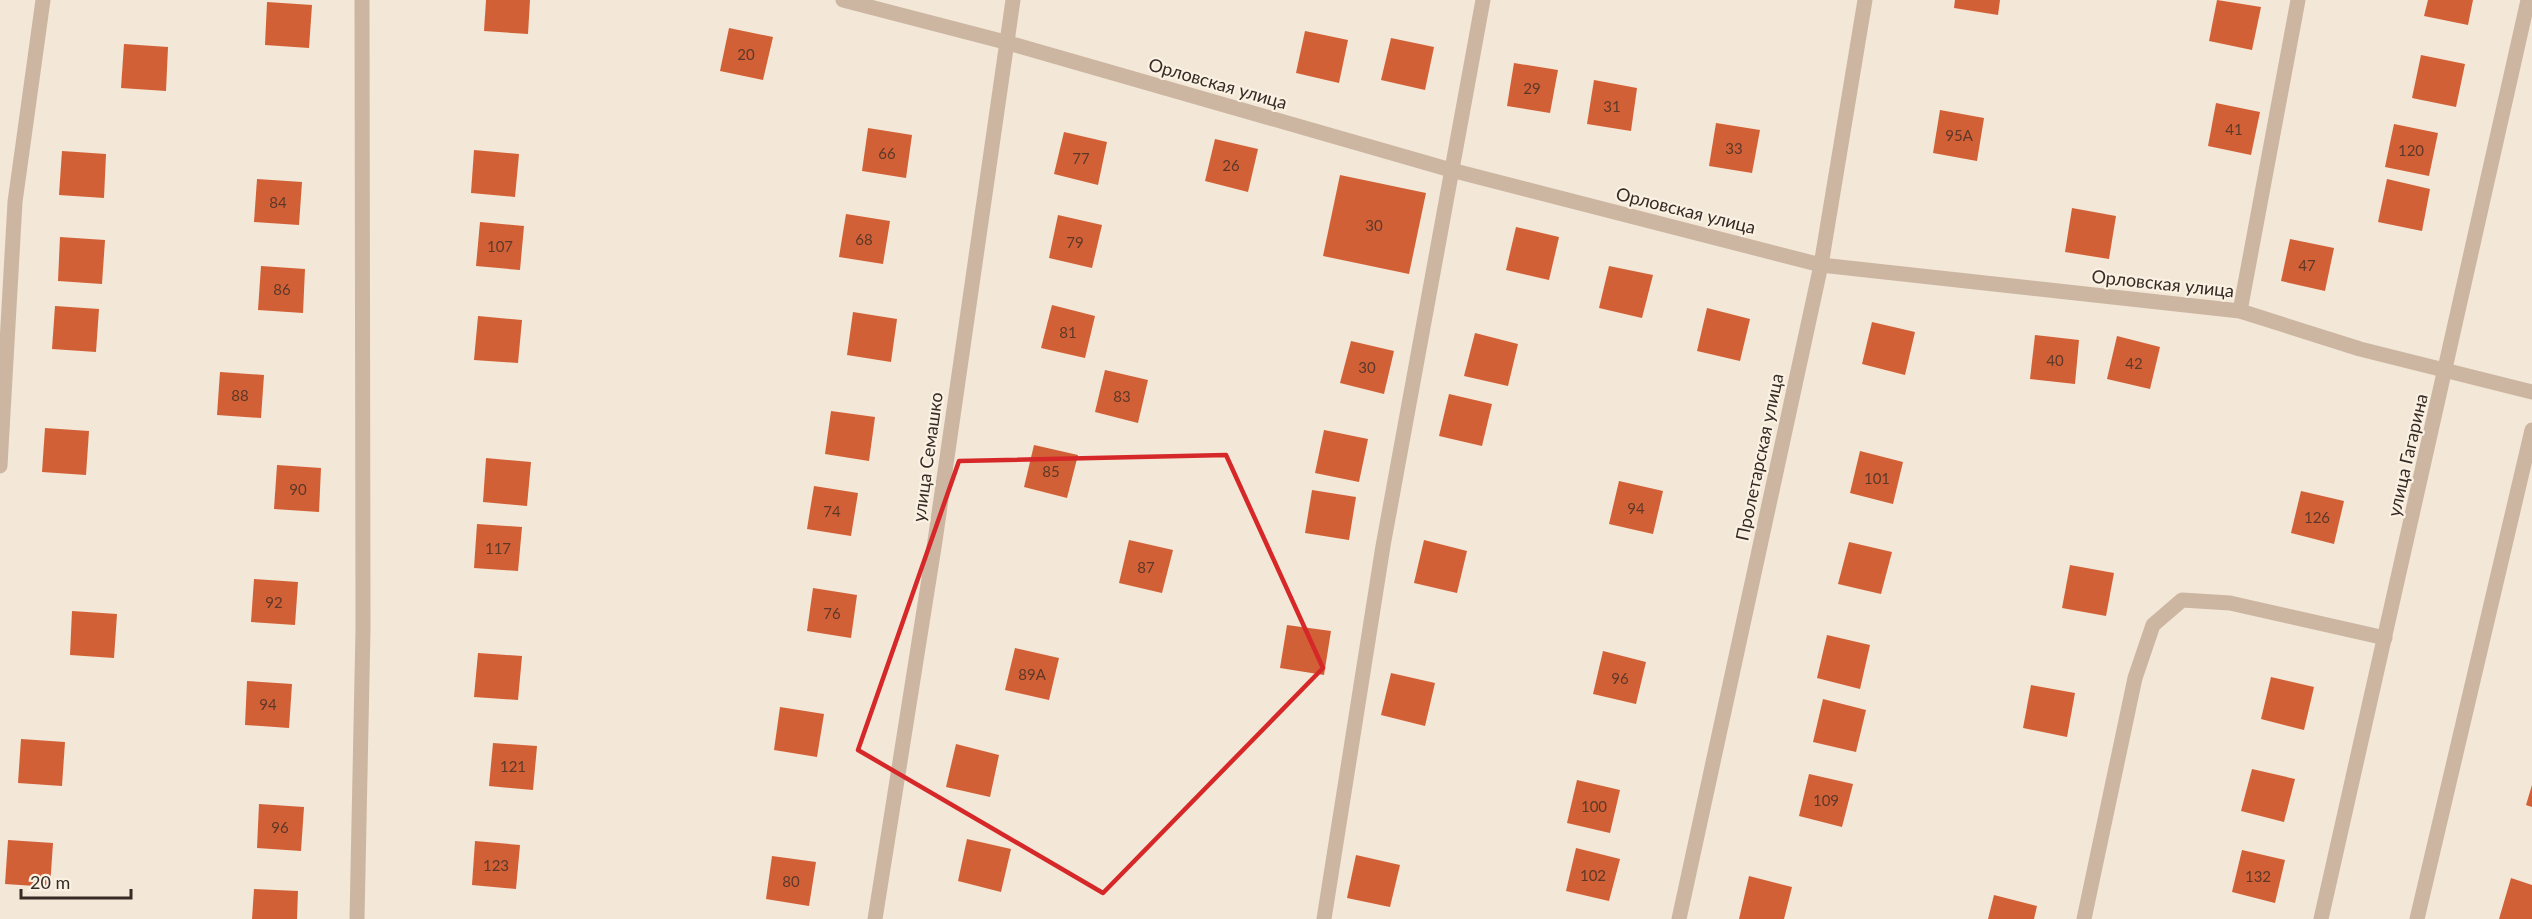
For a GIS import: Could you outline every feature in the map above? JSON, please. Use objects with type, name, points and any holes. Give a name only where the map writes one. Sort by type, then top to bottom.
[{"type":"street","points":[[0,466],[15,202],[43,0]]},
{"type":"street","points":[[357,919],[363,629],[362,0]]},
{"type":"street","name":"Орловская улица","points":[[843,0],[1005,42],[1451,170],[1821,265],[2240,311],[2360,349],[2532,392]]},
{"type":"street","name":"улица Семашко","points":[[875,919],[934,541],[1005,42],[1013,0]]},
{"type":"street","points":[[1324,919],[1383,546],[1483,0]]},
{"type":"street","name":"Пролетарская улица","points":[[1678,919],[1821,265],[1865,0]]},
{"type":"street","points":[[2240,311],[2298,0]]},
{"type":"street","name":"улица Гагарина","points":[[2321,919],[2528,0]]},
{"type":"street","points":[[2417,919],[2532,430]]},
{"type":"street","points":[[2084,919],[2135,678],[2153,625],[2182,600],[2230,603],[2385,638]]},
{"type":"highlighted area","points":[[1226,455],[1323,668],[1103,893],[858,750],[959,461]]},
{"type":"building","points":[[486,0],[530,0],[528,34],[484,31]]},
{"type":"building","points":[[1955,0],[2000,0],[1998,15],[1954,8]]},
{"type":"building","points":[[2217,0],[2261,7],[2252,50],[2209,41]]},
{"type":"building","points":[[2428,0],[2473,0],[2468,25],[2424,16]]},
{"type":"building","points":[[267,2],[312,5],[309,48],[265,45]]},
{"type":"building","points":[[729,28],[773,37],[763,80],[720,71]]},
{"type":"building","points":[[1305,31],[1348,40],[1339,83],[1296,73]]},
{"type":"building","points":[[1391,38],[1434,47],[1425,90],[1381,80]]},
{"type":"building","points":[[124,44],[168,47],[166,91],[121,88]]},
{"type":"building","points":[[2421,55],[2465,64],[2456,107],[2412,98]]},
{"type":"building","points":[[1514,63],[1558,70],[1550,113],[1507,106]]},
{"type":"building","points":[[1594,80],[1637,88],[1631,131],[1587,124]]},
{"type":"building","points":[[2216,103],[2260,112],[2251,155],[2208,146]]},
{"type":"building","points":[[1940,110],[1984,118],[1977,161],[1933,153]]},
{"type":"building","points":[[1716,123],[1760,130],[1752,173],[1709,166]]},
{"type":"building","points":[[2394,124],[2438,133],[2429,176],[2385,167]]},
{"type":"building","points":[[868,128],[912,135],[906,178],[862,171]]},
{"type":"building","points":[[1064,132],[1107,142],[1098,185],[1054,174]]},
{"type":"building","points":[[1215,139],[1258,149],[1248,192],[1205,181]]},
{"type":"building","points":[[474,150],[519,154],[515,197],[471,193]]},
{"type":"building","points":[[62,151],[106,154],[104,198],[59,195]]},
{"type":"building","points":[[1340,175],[1426,193],[1409,274],[1323,256]]},
{"type":"building","points":[[257,179],[302,182],[299,225],[254,222]]},
{"type":"building","points":[[2387,179],[2430,189],[2422,231],[2378,222]]},
{"type":"building","points":[[2072,208],[2116,216],[2109,259],[2065,252]]},
{"type":"building","points":[[846,214],[890,221],[883,264],[839,257]]},
{"type":"building","points":[[1058,215],[1102,225],[1092,268],[1049,258]]},
{"type":"building","points":[[480,222],[524,226],[520,270],[476,266]]},
{"type":"building","points":[[1516,227],[1559,237],[1549,280],[1506,270]]},
{"type":"building","points":[[60,237],[105,240],[102,284],[58,281]]},
{"type":"building","points":[[2290,239],[2334,248],[2325,291],[2281,281]]},
{"type":"building","points":[[261,266],[305,269],[303,313],[258,310]]},
{"type":"building","points":[[1609,266],[1653,275],[1642,318],[1599,308]]},
{"type":"building","points":[[1052,305],[1095,316],[1085,358],[1041,348]]},
{"type":"building","points":[[55,306],[99,309],[96,352],[52,349]]},
{"type":"building","points":[[1707,308],[1750,319],[1740,361],[1697,351]]},
{"type":"building","points":[[853,312],[897,319],[891,362],[847,355]]},
{"type":"building","points":[[478,316],[522,320],[518,363],[474,360]]},
{"type":"building","points":[[1872,322],[1915,332],[1905,375],[1862,364]]},
{"type":"building","points":[[1475,333],[1518,344],[1508,386],[1464,376]]},
{"type":"building","points":[[2035,335],[2079,340],[2075,384],[2030,379]]},
{"type":"building","points":[[2117,336],[2160,347],[2150,389],[2107,379]]},
{"type":"building","points":[[1351,341],[1394,351],[1384,394],[1340,383]]},
{"type":"building","points":[[1105,370],[1148,380],[1138,423],[1095,412]]},
{"type":"building","points":[[220,372],[264,375],[261,418],[217,415]]},
{"type":"building","points":[[1449,394],[1492,404],[1482,446],[1439,436]]},
{"type":"building","points":[[831,411],[875,417],[869,461],[825,454]]},
{"type":"building","points":[[45,428],[89,431],[86,475],[42,472]]},
{"type":"building","points":[[1324,430],[1368,439],[1359,482],[1315,473]]},
{"type":"building","points":[[1034,445],[1078,455],[1067,498],[1024,487]]},
{"type":"building","points":[[1860,451],[1903,462],[1893,504],[1850,493]]},
{"type":"building","points":[[486,458],[531,462],[527,506],[483,502]]},
{"type":"building","points":[[277,465],[321,468],[319,512],[274,509]]},
{"type":"building","points":[[1619,481],[1663,491],[1653,534],[1609,524]]},
{"type":"building","points":[[814,486],[858,493],[851,536],[807,529]]},
{"type":"building","points":[[1312,490],[1356,497],[1349,540],[1305,533]]},
{"type":"building","points":[[2301,491],[2344,501],[2334,544],[2291,533]]},
{"type":"building","points":[[477,524],[522,527],[518,571],[474,568]]},
{"type":"building","points":[[1129,540],[1173,550],[1162,593],[1119,583]]},
{"type":"building","points":[[1424,540],[1467,551],[1457,593],[1414,583]]},
{"type":"building","points":[[1849,542],[1892,552],[1881,594],[1838,584]]},
{"type":"building","points":[[2070,565],[2114,573],[2106,616],[2062,608]]},
{"type":"building","points":[[254,579],[298,582],[295,625],[251,622]]},
{"type":"building","points":[[813,588],[857,595],[851,638],[807,631]]},
{"type":"building","points":[[72,611],[117,614],[114,658],[70,655]]},
{"type":"building","points":[[1287,625],[1331,631],[1324,675],[1280,668]]},
{"type":"building","points":[[1827,635],[1870,645],[1860,689],[1817,678]]},
{"type":"building","points":[[1015,648],[1059,658],[1049,700],[1005,690]]},
{"type":"building","points":[[1603,651],[1646,662],[1636,704],[1593,694]]},
{"type":"building","points":[[478,653],[522,656],[518,700],[474,697]]},
{"type":"building","points":[[1391,673],[1435,683],[1425,726],[1381,715]]},
{"type":"building","points":[[2271,677],[2314,687],[2304,730],[2261,719]]},
{"type":"building","points":[[247,681],[292,684],[289,728],[245,725]]},
{"type":"building","points":[[2031,685],[2075,693],[2067,737],[2023,728]]},
{"type":"building","points":[[1823,699],[1866,710],[1856,752],[1813,742]]},
{"type":"building","points":[[780,707],[824,714],[817,757],[774,750]]},
{"type":"building","points":[[21,739],[65,742],[62,786],[18,783]]},
{"type":"building","points":[[493,743],[537,746],[533,790],[489,786]]},
{"type":"building","points":[[956,744],[999,755],[990,797],[946,787]]},
{"type":"building","points":[[2252,769],[2295,779],[2284,822],[2241,811]]},
{"type":"building","points":[[1809,774],[1853,784],[1842,827],[1799,816]]},
{"type":"building","points":[[1577,780],[1620,790],[1610,833],[1567,823]]},
{"type":"building","points":[[2532,785],[2532,807],[2526,805]]},
{"type":"building","points":[[259,804],[304,807],[301,851],[257,848]]},
{"type":"building","points":[[967,839],[1011,849],[1001,892],[958,881]]},
{"type":"building","points":[[8,840],[53,843],[50,887],[5,884]]},
{"type":"building","points":[[475,841],[520,845],[516,889],[472,885]]},
{"type":"building","points":[[1576,848],[1620,859],[1609,901],[1566,891]]},
{"type":"building","points":[[2242,850],[2285,860],[2275,903],[2232,892]]},
{"type":"building","points":[[1356,855],[1400,865],[1390,907],[1347,898]]},
{"type":"building","points":[[772,856],[816,862],[809,906],[766,899]]},
{"type":"building","points":[[1749,876],[1792,887],[1784,919],[1739,919]]},
{"type":"building","points":[[2511,878],[2532,885],[2532,919],[2499,919]]},
{"type":"building","points":[[254,889],[298,891],[297,919],[252,919]]},
{"type":"building","points":[[1994,895],[2037,906],[2034,919],[1988,919]]}]
